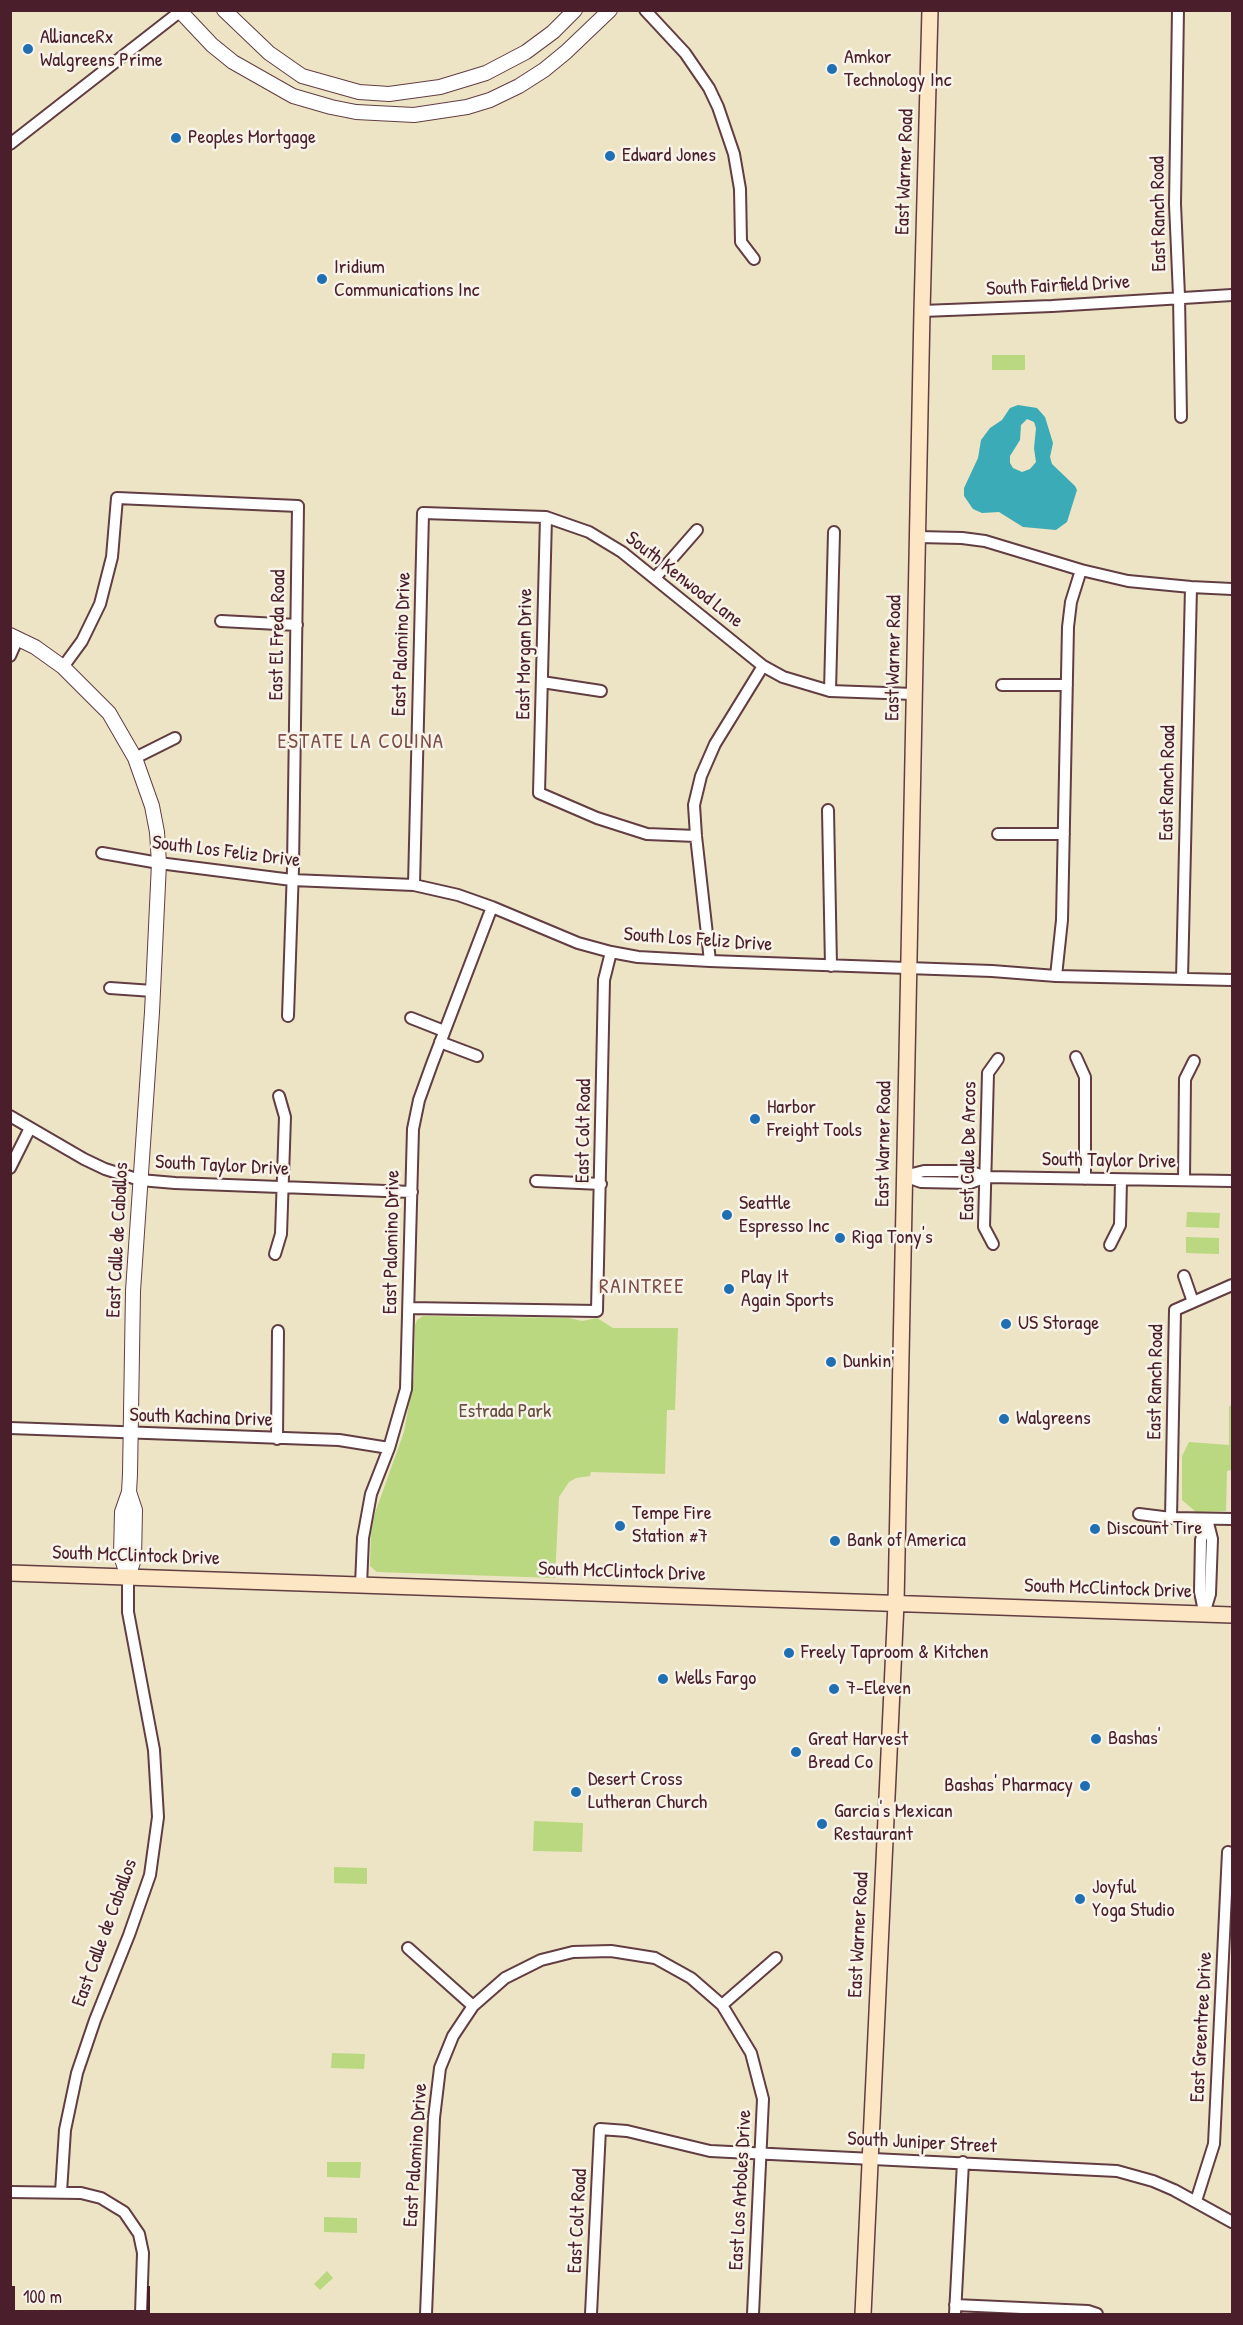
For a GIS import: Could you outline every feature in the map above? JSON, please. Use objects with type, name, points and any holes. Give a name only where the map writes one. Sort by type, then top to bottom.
[{"type":"main road","points":[[923,10],[930,35]]},
{"type":"main road","name":"East Warner Road","points":[[863,2314],[896,1603],[930,10]]},
{"type":"main road","name":"South McClintock Drive","points":[[10,1573],[1233,1615]]},
{"type":"street","points":[[224,10],[269,53],[302,76],[351,90],[389,94],[440,87],[486,73],[526,52],[553,32],[575,10]]},
{"type":"street","points":[[10,144],[180,11],[212,45],[233,62],[293,96],[348,110],[414,115],[468,107],[490,100],[519,86],[566,52],[610,10]]},
{"type":"street","points":[[645,10],[686,53],[709,88],[718,107],[734,154],[740,189],[741,242],[754,259]]},
{"type":"street","name":"East Ranch Road","points":[[1178,10],[1175,204],[1181,417]]},
{"type":"street","name":"South Fairfield Drive","points":[[922,311],[1233,295]]},
{"type":"street","name":"East El Freda Road","points":[[63,666],[82,641],[100,604],[112,557],[117,498],[298,506],[288,1016]]},
{"type":"street","name":"South Kenwood Lane","points":[[423,513],[546,517],[589,532],[622,552],[763,666],[783,677],[830,691],[915,694]]},
{"type":"street","name":"East Palomino Drive","points":[[414,885],[423,513]]},
{"type":"street","name":"East Morgan Drive","points":[[546,517],[539,793],[597,819],[647,834],[696,836]]},
{"type":"street","points":[[655,579],[697,530]]},
{"type":"street","points":[[830,691],[834,532]]},
{"type":"street","points":[[918,537],[985,541],[1081,570],[1128,581],[1233,589]]},
{"type":"street","points":[[1056,976],[1062,920],[1071,602],[1081,570]]},
{"type":"street","name":"East Ranch Road","points":[[1182,979],[1191,587]]},
{"type":"street","points":[[221,621],[297,625]]},
{"type":"street","points":[[10,656],[14,636]]},
{"type":"street","name":"East Calle de Caballos","points":[[14,636],[63,666],[109,712],[135,758],[152,806],[159,863],[133,1291],[129,1492],[122,1512],[121,1556],[128,1577],[128,1612],[154,1750],[158,1816],[150,1875],[129,1935],[94,2020],[77,2073],[65,2130],[61,2192]]},
{"type":"street","points":[[710,961],[694,805],[701,776],[715,744],[763,666]]},
{"type":"street","points":[[542,682],[601,691]]},
{"type":"street","points":[[1002,685],[1067,685]]},
{"type":"street","points":[[135,758],[175,738]]},
{"type":"street","points":[[828,810],[831,966]]},
{"type":"street","points":[[998,834],[1064,834]]},
{"type":"street","name":"South Los Feliz Drive","points":[[102,853],[159,863],[292,880],[414,885],[458,895],[557,935],[611,952],[638,957],[1056,976],[1233,980]]},
{"type":"street","name":"East Palomino Drive","points":[[361,1585],[363,1538],[371,1494],[389,1448],[406,1389],[413,1129],[419,1100],[492,907]]},
{"type":"street","name":"East Colt Road","points":[[409,1308],[597,1311],[604,980],[611,952]]},
{"type":"street","points":[[110,988],[153,991]]},
{"type":"street","points":[[411,1018],[444,1031]]},
{"type":"street","points":[[440,1042],[477,1056]]},
{"type":"street","points":[[1076,1057],[1085,1077],[1085,1179]]},
{"type":"street","name":"East Calle De Arcos","points":[[993,1244],[984,1227],[987,1073],[998,1059]]},
{"type":"street","points":[[1184,1180],[1185,1079],[1194,1061]]},
{"type":"street","points":[[275,1254],[281,1234],[285,1117],[279,1096]]},
{"type":"street","name":"South Taylor Drive","points":[[10,1116],[84,1159],[140,1180],[412,1192]]},
{"type":"street","points":[[10,1168],[30,1128]]},
{"type":"street","name":"South Taylor Drive","points":[[904,1176],[924,1171],[969,1172],[986,1177],[1233,1181]]},
{"type":"street","points":[[1110,1245],[1120,1225],[1121,1180]]},
{"type":"street","points":[[536,1181],[601,1184]]},
{"type":"street","points":[[1184,1276],[1193,1302]]},
{"type":"street","name":"East Ranch Road","points":[[1171,1518],[1175,1310],[1233,1285]]},
{"type":"street","points":[[277,1439],[278,1331]]},
{"type":"street","name":"South Kachina Drive","points":[[10,1428],[339,1440],[389,1448]]},
{"type":"street","points":[[1139,1514],[1171,1518],[1233,1519]]},
{"type":"street","points":[[1204,1614],[1200,1592],[1201,1540],[1207,1519]]},
{"type":"street","name":"East Greentree Drive","points":[[1196,2201],[1214,2144],[1230,1852]]},
{"type":"street","points":[[408,1948],[473,2006]]},
{"type":"street","name":"East Los Arboles Drive","points":[[473,2006],[505,1978],[541,1959],[573,1952],[611,1951],[655,1958],[691,1978],[722,2005],[751,2053],[763,2099],[753,2314]]},
{"type":"street","points":[[722,2005],[776,1958]]},
{"type":"street","name":"East Palomino Drive","points":[[426,2314],[434,2118],[440,2068],[453,2036],[473,2006]]},
{"type":"street","name":"East Colt Road","points":[[591,2314],[600,2129]]},
{"type":"street","name":"South Juniper Street","points":[[600,2129],[627,2132],[710,2151],[1117,2171],[1153,2181],[1196,2201],[1233,2222]]},
{"type":"street","points":[[963,2162],[955,2310],[1088,2311],[1097,2314]]},
{"type":"street","points":[[10,2192],[81,2193],[114,2204],[131,2220],[139,2234],[143,2253],[141,2314]]},
{"type":"green space","points":[[992,355],[1025,355],[1025,370],[992,370]]},
{"type":"green space","points":[[1187,1212],[1220,1213],[1219,1228],[1186,1227]]},
{"type":"green space","points":[[1186,1237],[1219,1238],[1219,1254],[1186,1253]]},
{"type":"green space","name":"Estrada Park","points":[[423,1316],[569,1318],[582,1321],[597,1318],[613,1328],[678,1328],[675,1410],[667,1410],[665,1474],[591,1472],[590,1476],[576,1478],[569,1482],[559,1497],[555,1578],[377,1572],[370,1566],[371,1532],[375,1513],[404,1432],[414,1376],[415,1325],[417,1320]]},
{"type":"green space","points":[[1232,1404],[1232,1470],[1227,1471],[1226,1511],[1196,1512],[1182,1500],[1182,1456],[1189,1442],[1229,1445],[1229,1407]]},
{"type":"green space","points":[[534,1821],[583,1823],[582,1852],[533,1851]]},
{"type":"green space","points":[[334,1867],[367,1868],[367,1884],[334,1883]]},
{"type":"green space","points":[[332,2053],[365,2054],[364,2069],[331,2068]]},
{"type":"green space","points":[[327,2162],[361,2162],[360,2178],[327,2177]]},
{"type":"green space","points":[[324,2217],[357,2218],[357,2233],[324,2232]]},
{"type":"green space","points":[[327,2271],[333,2278],[320,2290],[314,2284]]},
{"type":"water","points":[[1018,405],[1037,408],[1045,417],[1053,443],[1050,457],[1052,464],[1077,490],[1067,522],[1056,530],[1023,527],[999,512],[982,513],[973,509],[964,496],[964,488],[978,458],[981,440],[990,428],[1002,420],[1010,408]],"holes":[[[1027,419],[1034,422],[1036,462],[1030,469],[1022,472],[1013,468],[1010,456],[1020,440],[1021,425]]]},
{"type":"place","name":"AllianceRx Walgreens Prime","points":[[28,49]]},
{"type":"place","name":"Amkor Technology Inc","points":[[832,69]]},
{"type":"place","name":"Peoples Mortgage","points":[[176,138]]},
{"type":"place","name":"Edward Jones","points":[[610,156]]},
{"type":"place","name":"Iridium Communications Inc","points":[[322,279]]},
{"type":"place","name":"Harbor Freight Tools","points":[[755,1119]]},
{"type":"place","name":"Seattle Espresso Inc","points":[[727,1215]]},
{"type":"place","name":"Riga Tony's","points":[[840,1238]]},
{"type":"place","name":"Play It Again Sports","points":[[729,1289]]},
{"type":"place","name":"US Storage","points":[[1006,1324]]},
{"type":"place","name":"Dunkin'","points":[[831,1362]]},
{"type":"place","name":"Walgreens","points":[[1004,1419]]},
{"type":"place","name":"Tempe Fire Station #7","points":[[620,1526]]},
{"type":"place","name":"Discount Tire","points":[[1095,1529]]},
{"type":"place","name":"Bank of America","points":[[835,1541]]},
{"type":"place","name":"Freely Taproom & Kitchen","points":[[789,1653]]},
{"type":"place","name":"Wells Fargo","points":[[663,1679]]},
{"type":"place","name":"7-Eleven","points":[[834,1689]]},
{"type":"place","name":"Bashas'","points":[[1096,1739]]},
{"type":"place","name":"Great Harvest Bread Co","points":[[796,1752]]},
{"type":"place","name":"Bashas' Pharmacy","points":[[1085,1786]]},
{"type":"place","name":"Desert Cross Lutheran Church","points":[[576,1792]]},
{"type":"place","name":"Garcia's Mexican Restaurant","points":[[822,1824]]},
{"type":"place","name":"Joyful Yoga Studio","points":[[1080,1899]]},
{"type":"district","name":"ESTATE LA COLINA","points":[[361,742]]},
{"type":"district","name":"RAINTREE","points":[[642,1287]]}]
